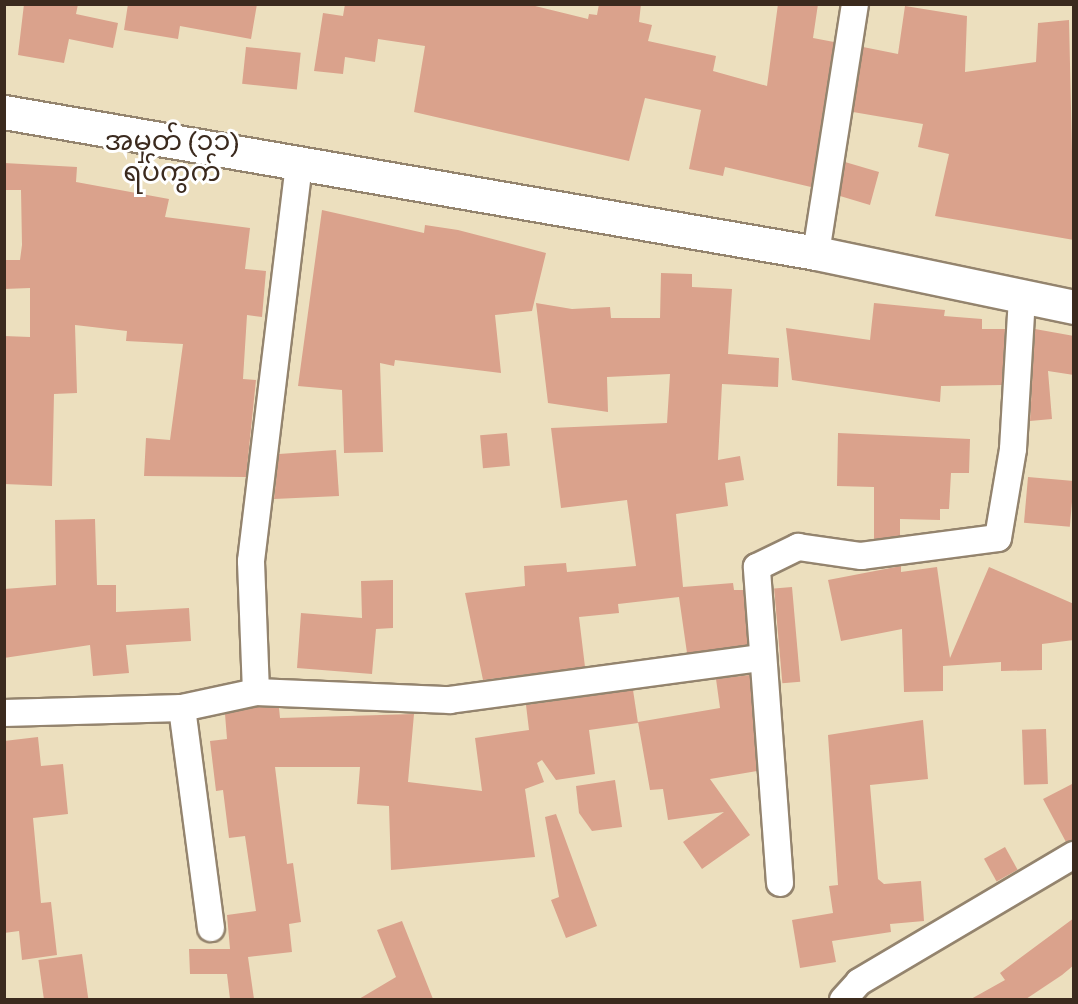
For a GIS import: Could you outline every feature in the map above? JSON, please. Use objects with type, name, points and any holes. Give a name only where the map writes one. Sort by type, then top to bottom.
[{"type":"main road","points":[[4,112],[816,253],[1022,299],[1074,307]]},
{"type":"street","points":[[816,253],[855,4]]},
{"type":"street","points":[[256,692],[251,561],[299,164]]},
{"type":"street","points":[[780,883],[761,658],[757,567],[798,547],[861,556],[998,538],[1013,449],[1022,299]]},
{"type":"street","points":[[4,713],[182,708],[256,692],[450,700],[761,658]]},
{"type":"street","points":[[182,708],[211,928]]},
{"type":"street","points":[[843,999],[860,982],[1074,855]]},
{"type":"building","points":[[24,4],[78,4],[76,14],[118,23],[113,48],[69,39],[64,63],[18,55]]},
{"type":"building","points":[[128,4],[257,4],[251,39],[180,26],[178,39],[124,30]]},
{"type":"building","points":[[345,4],[527,4],[588,19],[589,14],[597,15],[599,4],[641,4],[639,22],[652,25],[648,41],[716,56],[713,71],[767,86],[778,4],[818,4],[813,38],[834,42],[811,187],[725,167],[723,176],[689,169],[701,110],[645,98],[629,161],[414,112],[425,46],[378,39],[375,62],[345,57],[343,74],[314,71],[323,13],[343,16]]},
{"type":"building","points":[[905,6],[967,16],[965,72],[1036,62],[1038,23],[1069,20],[1074,240],[935,216],[949,154],[918,147],[923,124],[853,112],[863,47],[898,54]]},
{"type":"building","points":[[246,47],[301,53],[297,90],[242,84]]},
{"type":"building","points":[[845,162],[879,172],[870,205],[840,196]]},
{"type":"building","points":[[4,163],[77,167],[76,182],[169,199],[165,217],[250,228],[245,269],[266,271],[262,317],[247,315],[243,379],[256,380],[246,477],[144,476],[146,438],[170,440],[183,344],[126,341],[127,331],[75,325],[77,393],[54,394],[52,486],[4,484],[4,336],[30,337],[30,288],[4,289],[4,260],[20,260],[22,245],[21,190],[4,190]]},
{"type":"building","points":[[322,210],[424,233],[425,225],[458,230],[546,253],[532,311],[495,315],[501,373],[395,360],[394,366],[380,363],[383,452],[344,453],[342,390],[298,386]]},
{"type":"building","points":[[661,273],[692,274],[692,287],[732,289],[728,354],[779,358],[778,387],[722,384],[718,460],[740,456],[744,480],[725,483],[728,506],[676,514],[683,587],[733,583],[734,590],[744,590],[748,645],[687,653],[679,597],[618,604],[619,613],[579,617],[585,667],[483,680],[465,593],[525,586],[524,566],[566,563],[567,572],[636,566],[627,500],[561,508],[551,428],[667,423],[670,374],[607,377],[608,412],[548,403],[536,303],[572,309],[610,307],[611,318],[660,318]]},
{"type":"building","points":[[874,303],[945,310],[944,316],[982,319],[982,329],[1005,329],[1002,385],[941,386],[940,402],[792,380],[786,328],[870,340]]},
{"type":"building","points":[[1035,329],[1074,336],[1074,375],[1048,371],[1052,419],[1030,421]]},
{"type":"building","points":[[507,433],[510,466],[483,468],[480,435]]},
{"type":"building","points":[[838,433],[970,439],[969,473],[951,473],[949,509],[940,509],[940,520],[900,519],[900,536],[874,539],[874,487],[837,486]]},
{"type":"building","points":[[336,450],[339,496],[274,499],[279,454]]},
{"type":"building","points":[[1028,477],[1074,481],[1070,527],[1024,523]]},
{"type":"building","points":[[95,519],[97,585],[116,585],[116,612],[189,608],[191,641],[126,645],[129,673],[93,676],[90,645],[4,658],[4,589],[56,585],[55,520]]},
{"type":"building","points":[[901,566],[901,572],[937,567],[950,658],[989,567],[1074,604],[1074,640],[1042,644],[1042,670],[1001,671],[1001,662],[943,666],[943,691],[904,692],[902,629],[841,641],[828,580]]},
{"type":"building","points":[[393,580],[393,628],[376,629],[372,674],[297,668],[301,613],[362,618],[361,581]]},
{"type":"building","points":[[792,587],[800,682],[782,683],[774,589]]},
{"type":"building","points":[[750,675],[757,771],[710,779],[750,835],[702,869],[683,842],[724,812],[668,820],[663,789],[650,790],[638,722],[720,708],[716,679]]},
{"type":"building","points":[[633,690],[638,723],[589,730],[595,774],[556,780],[542,760],[537,763],[544,782],[525,789],[535,857],[391,870],[389,806],[357,804],[360,767],[275,767],[287,864],[293,863],[301,922],[289,924],[292,952],[248,957],[254,999],[230,999],[227,974],[190,974],[189,949],[230,949],[227,915],[256,911],[245,836],[229,838],[223,790],[216,791],[210,741],[227,739],[225,714],[257,707],[279,708],[280,718],[414,714],[408,782],[482,791],[475,738],[529,730],[526,705]]},
{"type":"building","points":[[923,720],[928,779],[870,785],[878,879],[884,884],[921,881],[924,921],[890,924],[891,932],[832,941],[836,962],[800,968],[792,920],[833,913],[829,886],[838,885],[828,735]]},
{"type":"building","points":[[1046,729],[1048,784],[1024,785],[1022,730]]},
{"type":"building","points":[[38,737],[41,766],[63,764],[68,814],[33,818],[41,903],[51,902],[57,955],[22,960],[19,931],[4,933],[4,741]]},
{"type":"building","points":[[615,780],[622,827],[592,831],[579,813],[576,786]]},
{"type":"building","points":[[1074,783],[1074,840],[1066,842],[1043,799]]},
{"type":"building","points":[[556,814],[597,926],[566,938],[551,900],[559,897],[545,817]]},
{"type":"building","points":[[1005,847],[1018,870],[997,881],[984,859]]},
{"type":"building","points":[[1074,918],[1074,965],[1062,975],[1026,999],[971,999],[1005,980],[1000,973]]},
{"type":"building","points":[[402,921],[433,999],[359,999],[396,977],[377,930]]},
{"type":"building","points":[[82,954],[88,999],[44,1000],[38,960]]},
{"type":"district","name":"အမှတ် (၁၁) ရပ်ကွက်","points":[[172,158]]}]
